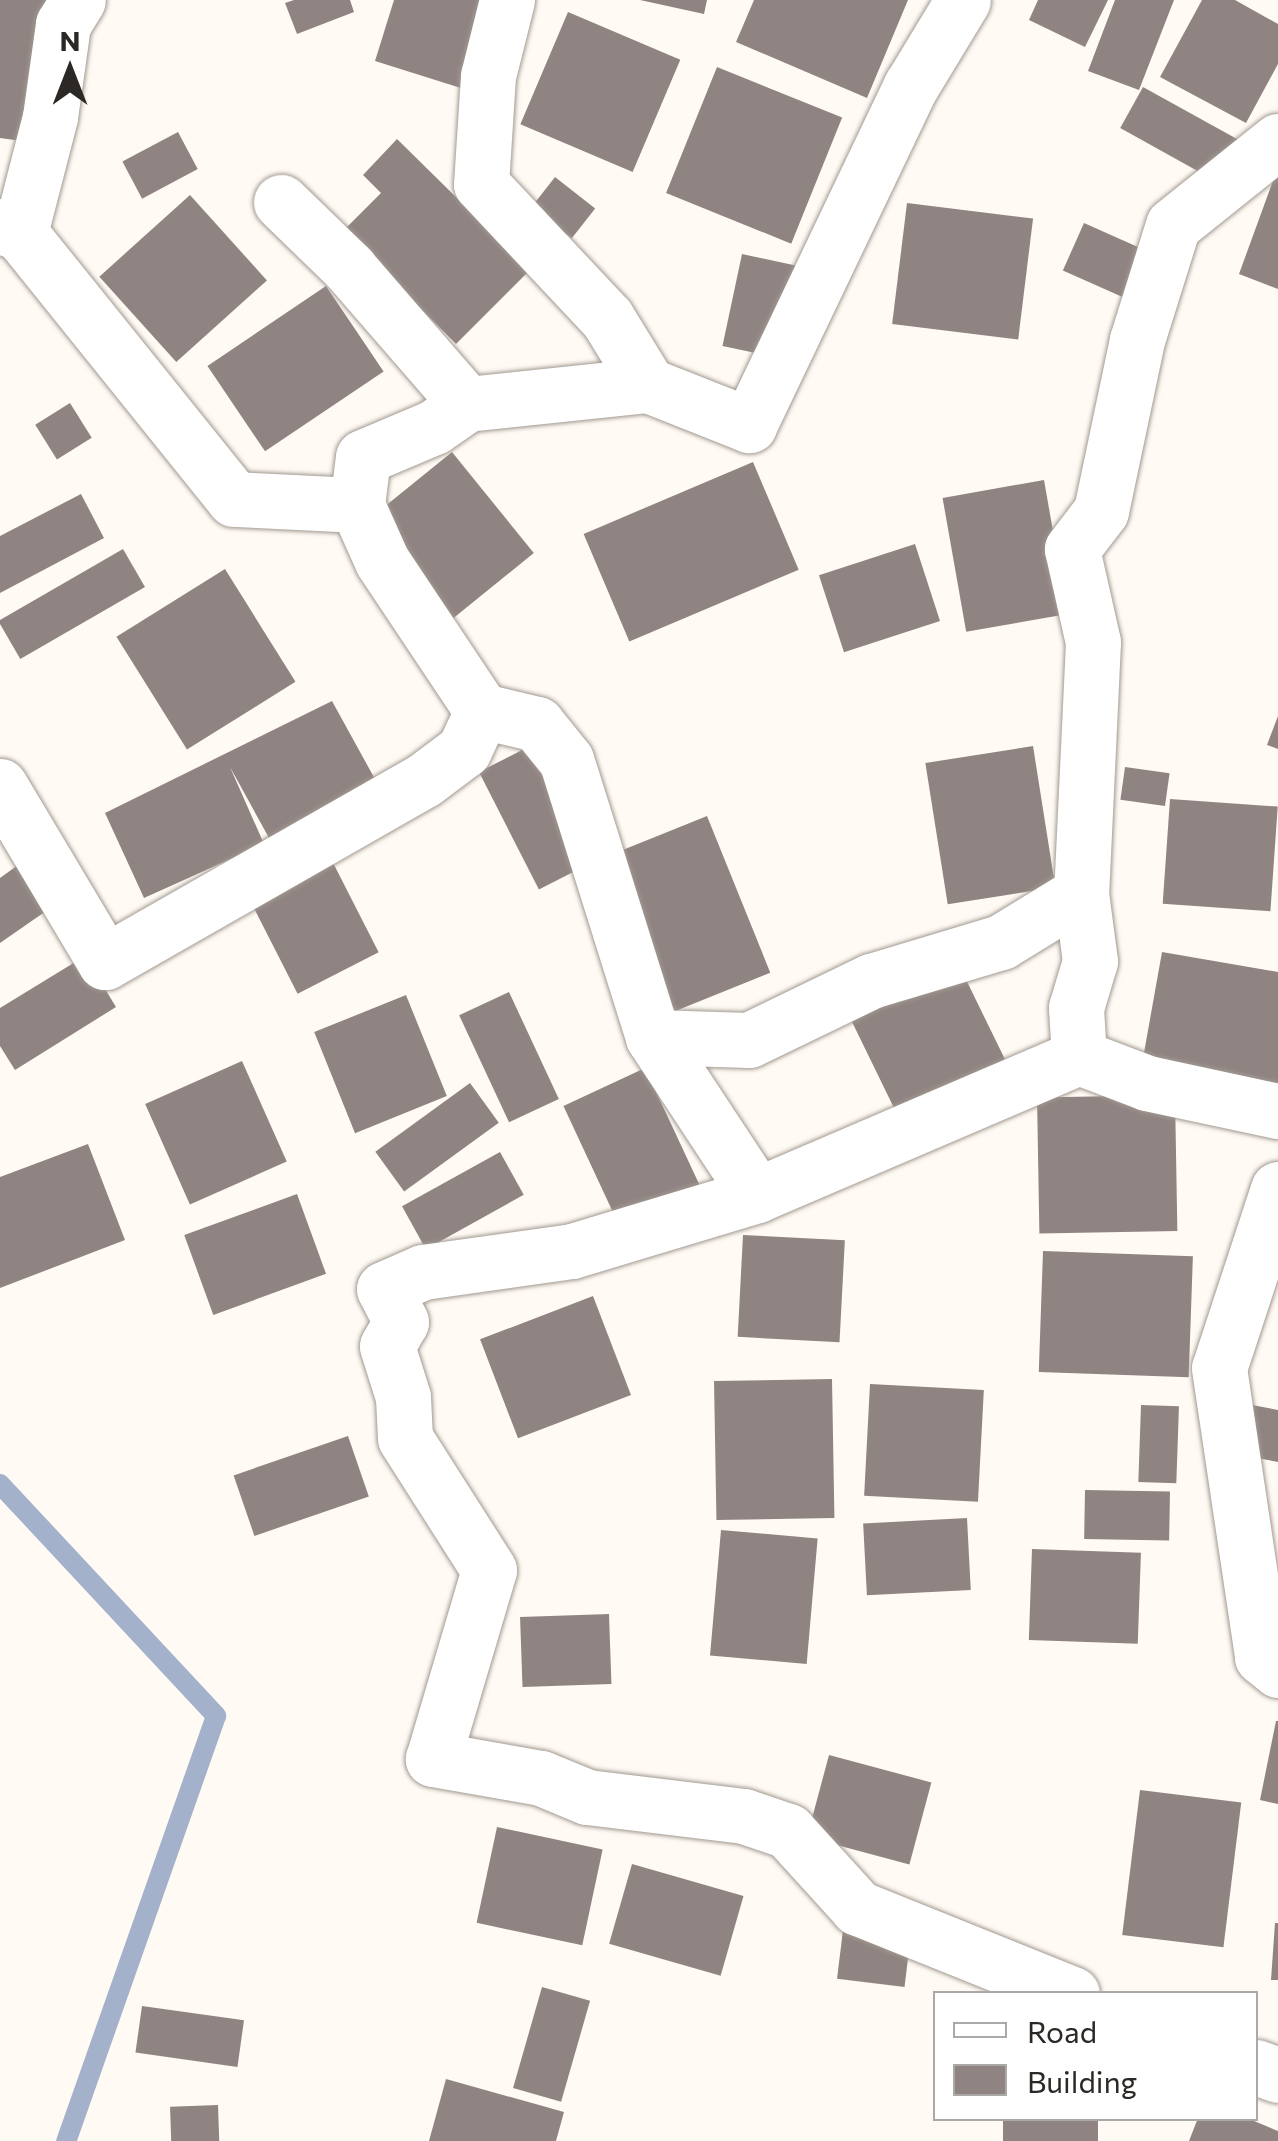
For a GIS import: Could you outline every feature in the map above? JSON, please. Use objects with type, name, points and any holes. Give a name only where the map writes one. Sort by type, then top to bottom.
[{"type":"street","points":[[78,0],[63,24],[50,117],[10,230],[234,500],[357,505]]},
{"type":"street","points":[[507,0],[488,76],[480,184],[607,318],[648,385]]},
{"type":"street","points":[[758,1195],[652,1036],[566,760],[537,724],[482,710],[382,561],[357,505],[363,457],[434,427],[466,404],[648,385],[749,425],[911,86],[963,0]]},
{"type":"street","points":[[1078,1057],[1076,1008],[1090,961],[1081,892],[1092,642],[1072,549],[1101,511],[1137,340],[1172,226],[1278,142]]},
{"type":"street","points":[[280,202],[349,268],[466,404]]},
{"type":"street","points":[[0,786],[106,962],[424,780],[464,750],[482,710]]},
{"type":"street","points":[[652,1036],[749,1040],[871,981],[1001,942],[1081,892]]},
{"type":"street","points":[[1065,1991],[858,1908],[788,1832],[744,1816],[586,1797],[541,1778],[433,1759],[489,1570],[405,1438],[403,1397],[386,1346],[400,1322],[384,1289],[423,1272],[572,1251],[758,1195],[1078,1057],[1146,1083],[1278,1111]]},
{"type":"street","points":[[1278,1189],[1219,1368],[1262,1657],[1278,1670]]},
{"type":"building","points":[[0,0],[48,0],[29,142],[0,138]]},
{"type":"building","points":[[350,0],[354,12],[297,34],[285,3]]},
{"type":"building","points":[[394,0],[492,0],[464,89],[375,61]]},
{"type":"building","points":[[640,0],[707,0],[704,14]]},
{"type":"building","points":[[754,0],[908,0],[867,98],[736,42]]},
{"type":"building","points":[[1038,0],[1108,0],[1085,47],[1029,20]]},
{"type":"building","points":[[1115,0],[1174,0],[1139,90],[1088,71]]},
{"type":"building","points":[[1202,0],[1235,0],[1278,24],[1278,64],[1246,123],[1160,77]]},
{"type":"building","points":[[568,12],[680,60],[633,172],[520,124]]},
{"type":"building","points":[[717,67],[842,118],[791,244],[666,193]]},
{"type":"building","points":[[1143,87],[1237,139],[1215,180],[1120,128]]},
{"type":"building","points":[[178,132],[198,169],[142,199],[122,162]]},
{"type":"building","points":[[397,139],[530,270],[456,344],[343,231],[381,193],[363,175]]},
{"type":"building","points":[[1278,167],[1278,289],[1239,274]]},
{"type":"building","points":[[555,177],[595,208],[572,238],[532,207]]},
{"type":"building","points":[[190,195],[267,280],[176,362],[99,277]]},
{"type":"building","points":[[907,203],[1033,218],[1018,340],[892,324]]},
{"type":"building","points":[[1084,223],[1162,258],[1141,305],[1063,271]]},
{"type":"building","points":[[742,254],[797,266],[777,358],[722,346]]},
{"type":"building","points":[[326,286],[384,371],[265,451],[207,366]]},
{"type":"building","points":[[70,403],[92,438],[57,459],[35,425]]},
{"type":"building","points":[[452,452],[534,553],[448,622],[367,521]]},
{"type":"building","points":[[753,462],[799,570],[629,642],[584,534]]},
{"type":"building","points":[[1044,480],[1068,614],[966,632],[943,498]]},
{"type":"building","points":[[81,494],[104,538],[0,593],[0,536]]},
{"type":"building","points":[[915,544],[940,621],[844,652],[819,575]]},
{"type":"building","points":[[123,549],[145,587],[20,659],[0,620]]},
{"type":"building","points":[[225,569],[295,682],[187,750],[116,637]]},
{"type":"building","points":[[332,701],[381,790],[274,847],[230,767],[264,844],[144,898],[105,813]]},
{"type":"building","points":[[1278,716],[1278,749],[1267,745]]},
{"type":"building","points":[[1033,746],[1055,887],[948,904],[925,763]]},
{"type":"building","points":[[528,747],[588,865],[539,890],[479,772]]},
{"type":"building","points":[[1125,767],[1170,773],[1165,806],[1120,800]]},
{"type":"building","points":[[1170,799],[1278,807],[1270,911],[1163,904]]},
{"type":"building","points":[[707,816],[770,973],[669,1014],[606,857]]},
{"type":"building","points":[[326,849],[379,952],[298,994],[245,890]]},
{"type":"building","points":[[18,865],[49,909],[0,943],[0,878]]},
{"type":"building","points":[[1162,952],[1278,972],[1278,1087],[1142,1064]]},
{"type":"building","points":[[85,956],[116,1007],[15,1070],[0,1046],[0,1008]]},
{"type":"building","points":[[956,959],[1009,1067],[900,1120],[847,1012]]},
{"type":"building","points":[[509,992],[559,1099],[509,1122],[459,1015]]},
{"type":"building","points":[[406,995],[447,1096],[355,1133],[314,1032]]},
{"type":"building","points":[[242,1061],[287,1161],[190,1205],[145,1104]]},
{"type":"building","points":[[645,1068],[700,1187],[619,1225],[563,1106]]},
{"type":"building","points":[[470,1083],[499,1123],[404,1191],[375,1152]]},
{"type":"building","points":[[1175,1095],[1177,1231],[1039,1233],[1037,1097]]},
{"type":"building","points":[[88,1144],[125,1240],[0,1288],[0,1177]]},
{"type":"building","points":[[500,1152],[524,1195],[426,1249],[402,1206]]},
{"type":"building","points":[[297,1194],[326,1274],[213,1315],[184,1235]]},
{"type":"building","points":[[743,1235],[845,1240],[840,1342],[738,1337]]},
{"type":"building","points":[[1043,1251],[1193,1256],[1189,1377],[1039,1372]]},
{"type":"building","points":[[593,1296],[631,1395],[518,1438],[480,1339]]},
{"type":"building","points":[[832,1379],[834,1518],[716,1520],[714,1381]]},
{"type":"building","points":[[870,1384],[984,1390],[978,1502],[864,1496]]},
{"type":"building","points":[[1141,1405],[1179,1406],[1176,1483],[1138,1482]]},
{"type":"building","points":[[1252,1405],[1278,1410],[1278,1462],[1241,1455]]},
{"type":"building","points":[[348,1436],[369,1497],[254,1536],[234,1475]]},
{"type":"building","points":[[1085,1490],[1170,1491],[1169,1540],[1084,1539]]},
{"type":"building","points":[[967,1518],[971,1590],[867,1595],[863,1523]]},
{"type":"building","points":[[721,1530],[818,1538],[807,1664],[710,1656]]},
{"type":"building","points":[[1032,1549],[1141,1553],[1138,1644],[1029,1640]]},
{"type":"building","points":[[609,1614],[611,1684],[522,1687],[520,1617]]},
{"type":"building","points":[[1278,1721],[1278,1804],[1260,1800]]},
{"type":"building","points":[[829,1755],[931,1782],[909,1865],[807,1837]]},
{"type":"building","points":[[1140,1790],[1241,1802],[1223,1947],[1122,1935]]},
{"type":"building","points":[[497,1827],[603,1849],[582,1945],[477,1923]]},
{"type":"building","points":[[632,1864],[744,1896],[721,1976],[609,1944]]},
{"type":"building","points":[[1275,1923],[1278,1980],[1271,1980]]},
{"type":"building","points":[[843,1930],[910,1938],[905,1987],[837,1979]]},
{"type":"building","points":[[542,1987],[590,2001],[561,2102],[513,2088]]},
{"type":"building","points":[[142,2006],[244,2020],[237,2067],[135,2053]]},
{"type":"building","points":[[446,2079],[564,2112],[556,2141],[429,2141]]},
{"type":"building","points":[[218,2105],[219,2141],[171,2141],[170,2107]]},
{"type":"building","points":[[1003,2121],[1098,2121],[1098,2141],[1003,2141]]},
{"type":"building","points":[[1197,2121],[1254,2121],[1278,2131],[1278,2141],[1189,2141]]},
{"type":"waterway","points":[[0,1484],[216,1716],[66,2141]]}]
